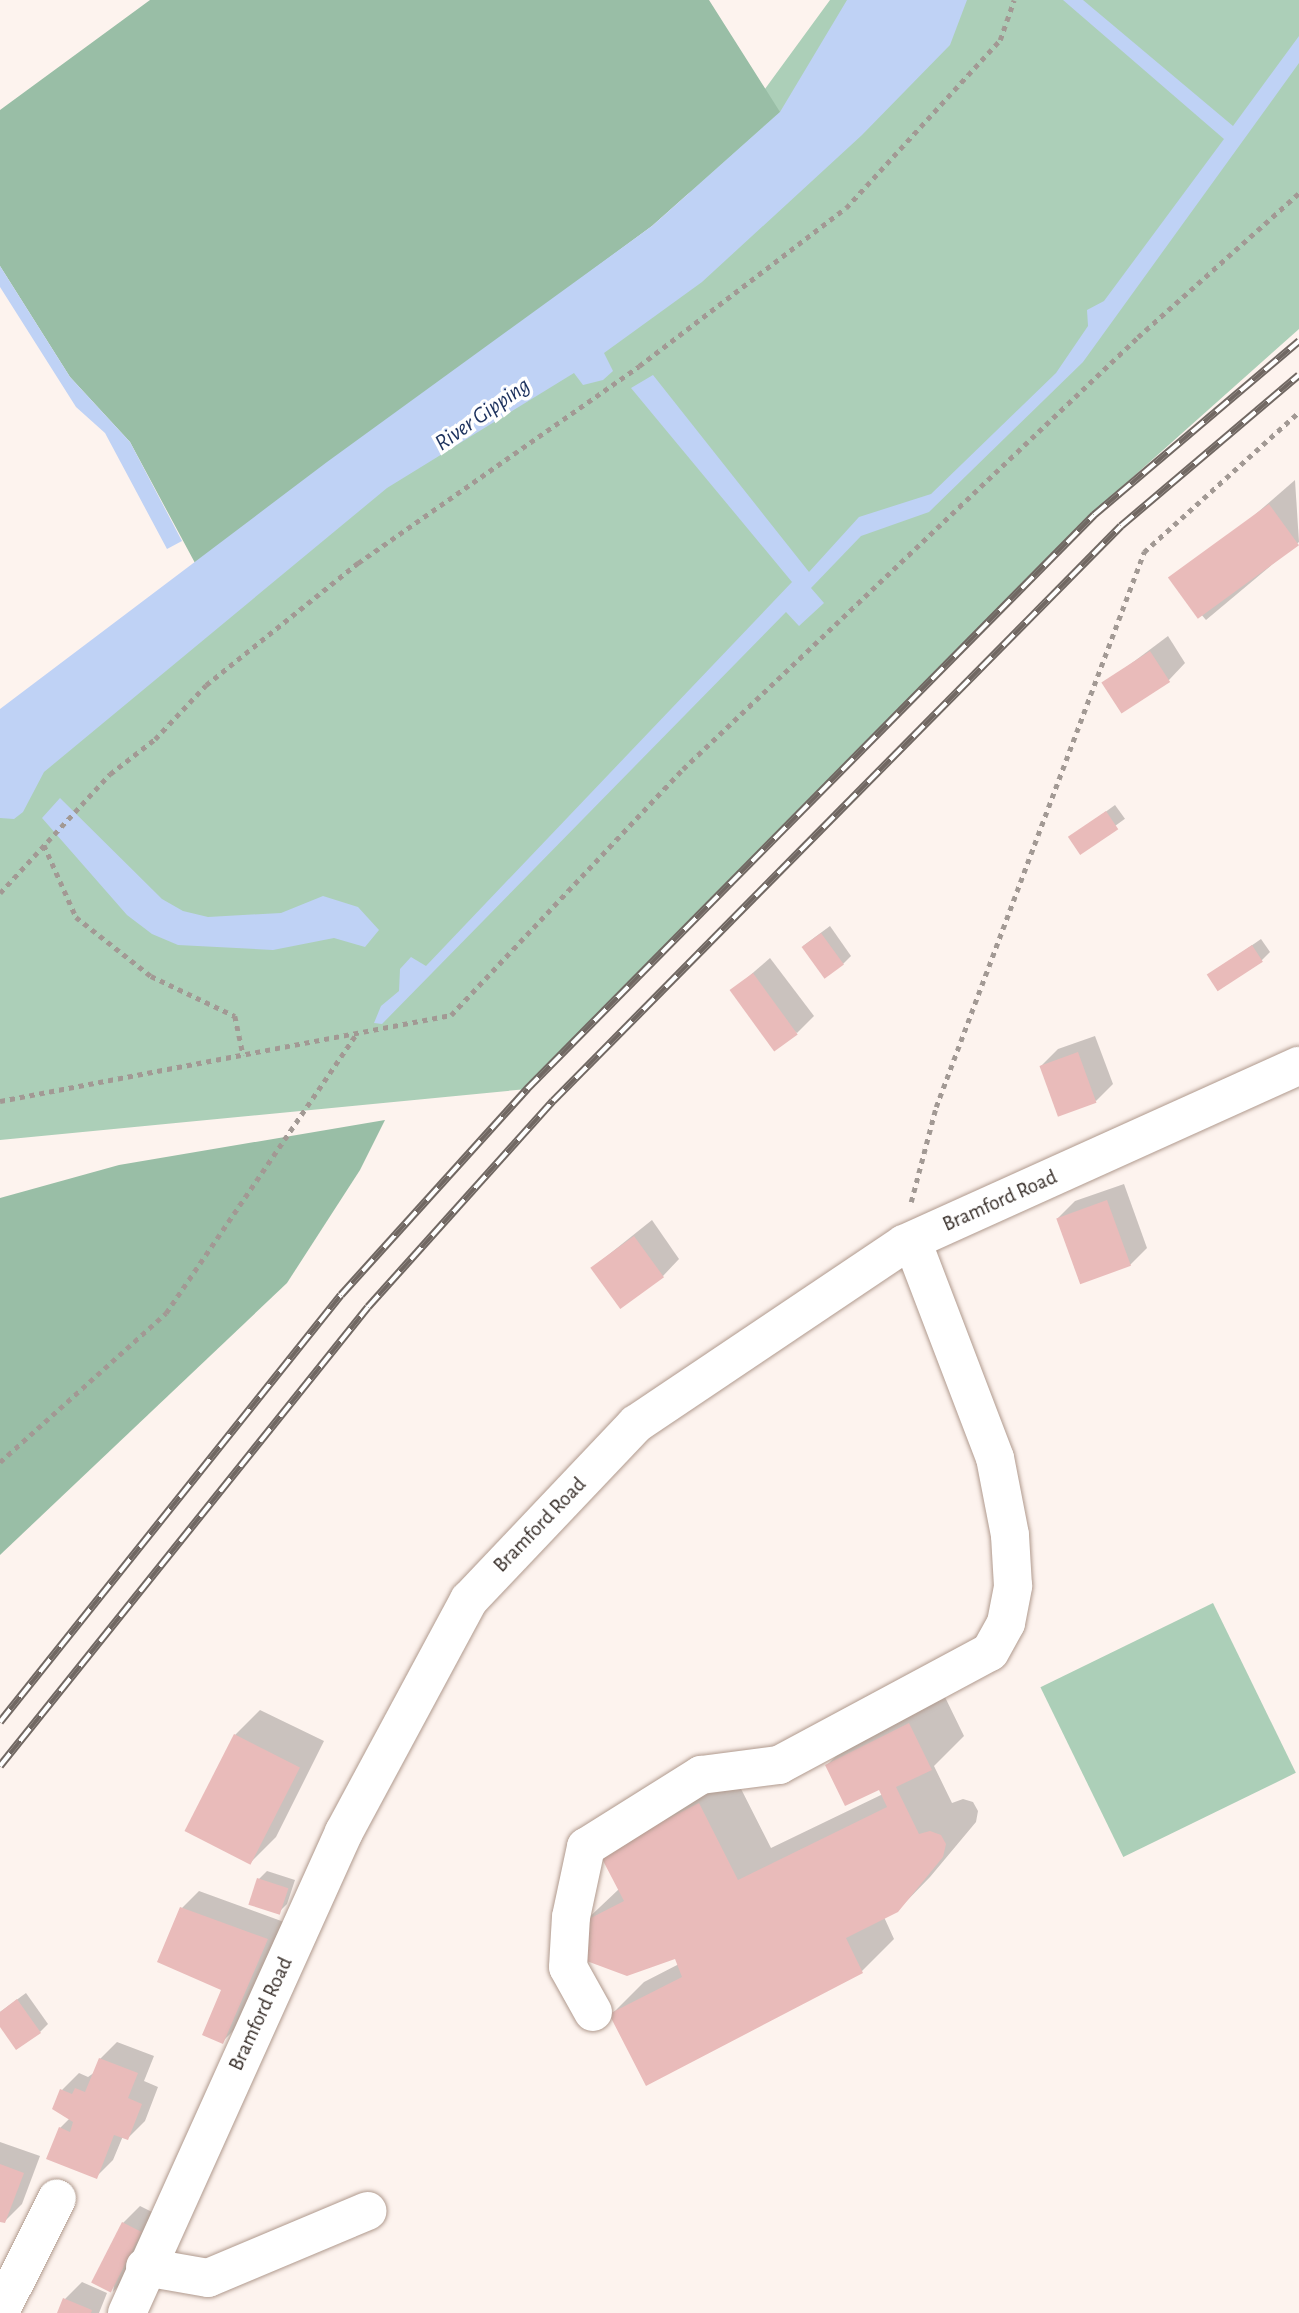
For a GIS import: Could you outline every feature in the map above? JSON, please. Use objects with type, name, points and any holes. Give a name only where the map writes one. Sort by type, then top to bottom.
[{"type":"main road","name":"Bramford Road","points":[[127,2313],[145,2267],[344,1832],[469,1600],[636,1424],[908,1242],[1299,1066]]},
{"type":"main road","points":[[593,2012],[568,1968],[571,1917],[586,1847],[701,1774],[779,1765],[990,1652],[1006,1623],[1013,1586],[1010,1535],[995,1458],[908,1242]]},
{"type":"main road","points":[[0,2312],[12,2257],[57,2198]]},
{"type":"main road","points":[[145,2267],[208,2278],[367,2211]]},
{"type":"path","points":[[0,893],[110,774],[155,739],[205,685],[358,563],[639,366],[846,208],[999,40],[1014,0]]},
{"type":"path","points":[[0,1101],[450,1015],[683,769],[1128,347],[1299,192]]},
{"type":"path","points":[[908,1242],[914,1181],[936,1107],[1144,552],[1299,412]]},
{"type":"path","points":[[44,845],[76,917],[151,976],[235,1016],[243,1055]]},
{"type":"path","points":[[0,1462],[166,1313],[356,1033]]},
{"type":"green space","points":[[150,0],[709,0],[780,112],[652,226],[195,563],[130,442],[70,377],[0,266],[0,110]]},
{"type":"green space","points":[[830,0],[1299,0],[1299,329],[1125,484],[527,1089],[0,1140],[0,725],[616,293]]},
{"type":"green space","points":[[385,1120],[360,1170],[287,1283],[0,1555],[0,1198],[119,1165]]},
{"type":"green space","points":[[1213,1603],[1296,1773],[1123,1857],[1040,1687]]},
{"type":"water","name":"River Gipping","points":[[847,0],[967,0],[950,45],[862,135],[702,282],[604,353],[613,371],[603,380],[583,385],[574,373],[387,488],[44,772],[23,812],[14,819],[0,818],[0,709],[327,462],[652,226],[780,112]]},
{"type":"water","points":[[1063,0],[1083,0],[1233,126],[1299,36],[1299,63],[1083,362],[929,512],[861,536],[811,588],[824,603],[799,626],[786,612],[382,1024],[374,1023],[381,1006],[399,991],[400,969],[411,957],[426,966],[792,582],[631,388],[653,375],[809,572],[859,517],[931,494],[1056,373],[1088,326],[1087,310],[1104,301],[1224,139]]},
{"type":"water","points":[[0,266],[70,377],[130,442],[182,541],[167,549],[105,433],[76,407],[0,287]]},
{"type":"water","points":[[60,798],[162,899],[183,911],[208,917],[281,913],[323,896],[358,907],[379,930],[365,947],[334,938],[273,950],[178,945],[152,934],[127,915],[42,818]]},
{"type":"building","points":[[1269,504],[1299,545],[1198,619],[1168,577]]},
{"type":"building","points":[[1150,651],[1170,682],[1122,714],[1101,683]]},
{"type":"building","points":[[1106,811],[1118,829],[1080,855],[1068,837]]},
{"type":"building","points":[[821,933],[844,965],[825,979],[802,947]]},
{"type":"building","points":[[1252,945],[1263,962],[1218,991],[1207,974]]},
{"type":"building","points":[[753,973],[798,1034],[774,1052],[730,990]]},
{"type":"building","points":[[1078,1052],[1096,1103],[1058,1117],[1039,1066]]},
{"type":"building","points":[[1107,1200],[1131,1266],[1080,1284],[1056,1218]]},
{"type":"building","points":[[634,1236],[664,1277],[620,1309],[590,1268]]},
{"type":"building","points":[[909,1723],[932,1770],[896,1787],[919,1834],[930,1831],[941,1835],[946,1844],[943,1857],[898,1912],[846,1938],[863,1973],[646,2086],[609,2014],[682,1977],[675,1959],[627,1976],[584,1960],[581,1923],[624,1901],[599,1853],[699,1803],[738,1880],[887,1807],[879,1790],[845,1806],[825,1765]]},
{"type":"building","points":[[234,1734],[300,1768],[250,1865],[185,1831]]},
{"type":"building","points":[[257,1878],[288,1888],[280,1915],[248,1905]]},
{"type":"building","points":[[180,1907],[268,1939],[223,2044],[202,2035],[221,1990],[157,1962]]},
{"type":"building","points":[[17,1999],[41,2033],[16,2050],[0,2027],[0,2012]]},
{"type":"building","points":[[99,2058],[138,2073],[128,2098],[142,2104],[128,2140],[114,2135],[97,2179],[46,2159],[59,2127],[70,2132],[73,2122],[52,2109],[60,2089],[72,2094],[75,2088],[85,2092]]},
{"type":"building","points":[[0,2164],[24,2173],[5,2223],[0,2222]]},
{"type":"building","points":[[122,2222],[142,2232],[111,2293],[91,2283]]},
{"type":"building","points":[[63,2298],[92,2310],[91,2313],[57,2313]]},
{"type":"railway","points":[[0,1722],[341,1295],[527,1089],[1094,515],[1299,341]]},
{"type":"railway","points":[[0,1766],[368,1307],[553,1101],[1121,526],[1299,375]]}]
